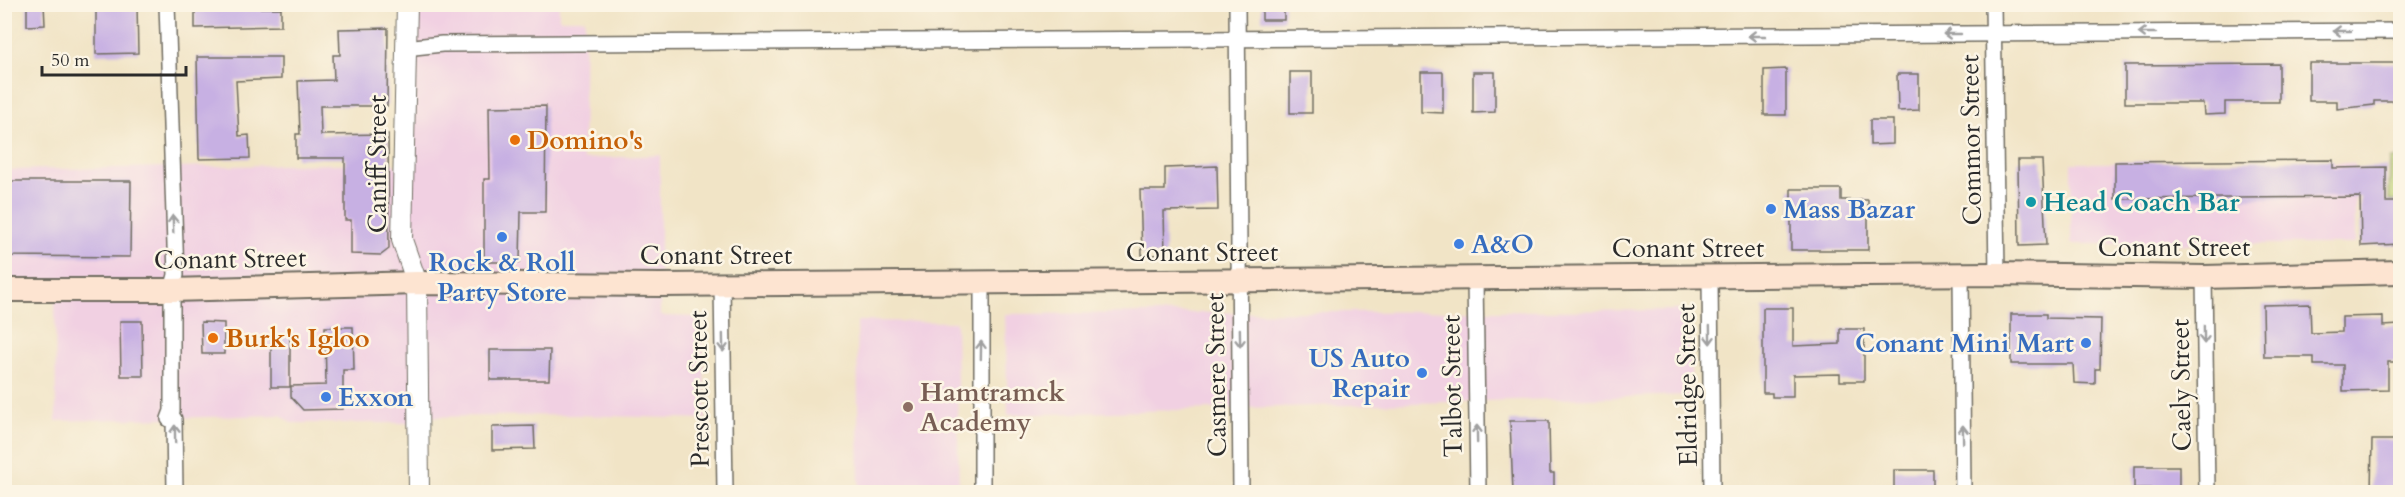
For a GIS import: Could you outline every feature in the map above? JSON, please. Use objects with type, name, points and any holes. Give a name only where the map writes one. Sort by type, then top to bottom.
[{"type":"main road","name":"Conant Street","points":[[4,290],[172,290],[417,282],[722,284],[1997,274],[2204,277],[2400,272]]},
{"type":"street","points":[[167,4],[176,275],[172,290],[172,411],[169,419],[174,419],[176,492]]},
{"type":"street","name":"Caniff Street","points":[[408,4],[405,48],[406,160],[402,240],[417,282],[419,492]]},
{"type":"street","name":"Casmere Street","points":[[1237,4],[1241,492]]},
{"type":"street","name":"Commor Street","points":[[1993,4],[1997,274]]},
{"type":"street","points":[[405,48],[442,44],[2400,31]]},
{"type":"street","points":[[1961,275],[1963,492]]},
{"type":"street","name":"Eldridge Street","points":[[1710,277],[1712,492]]},
{"type":"street","name":"Caely Street","points":[[2204,277],[2207,492]]},
{"type":"street","name":"Talbot Street","points":[[1475,278],[1478,492]]},
{"type":"street","points":[[982,282],[982,492]]},
{"type":"street","name":"Prescott Street","points":[[722,284],[725,492]]},
{"type":"shaded area","points":[[407,5],[559,5],[559,19],[585,19],[583,159],[660,155],[660,316],[702,317],[706,419],[575,415],[419,417],[419,423],[291,423],[281,415],[56,421],[55,290],[5,290],[4,170],[392,163],[404,173]]},
{"type":"shaded area","points":[[2071,163],[2355,163],[2355,244],[2071,244]]},
{"type":"shaded area","points":[[1691,310],[1691,395],[1008,415],[1005,314]]},
{"type":"shaded area","name":"Hamtramck Academy","points":[[857,321],[956,322],[959,492],[859,492]]},
{"type":"green space","points":[[2390,159],[2400,159],[2400,201],[2389,201]]},
{"type":"building","points":[[27,4],[44,4],[45,25],[27,26]]},
{"type":"building","points":[[195,4],[235,4],[235,8],[281,8],[281,26],[195,28]]},
{"type":"building","points":[[1262,4],[1284,4],[1284,20],[1262,20]]},
{"type":"building","points":[[96,5],[137,5],[138,53],[96,54]]},
{"type":"building","points":[[388,28],[387,106],[320,106],[321,135],[388,134],[389,249],[381,255],[351,254],[351,220],[345,220],[345,158],[296,158],[296,134],[300,134],[298,81],[334,80],[333,55],[340,55],[339,29]]},
{"type":"building","points":[[197,57],[281,57],[281,79],[236,81],[239,136],[249,135],[250,158],[199,159]]},
{"type":"building","points":[[2309,63],[2400,63],[2400,101],[2374,101],[2374,105],[2337,109],[2337,101],[2309,101]]},
{"type":"building","points":[[2279,64],[2279,102],[2225,102],[2225,114],[2204,115],[2203,103],[2125,103],[2125,65]]},
{"type":"building","points":[[1786,69],[1786,115],[1764,115],[1764,70]]},
{"type":"building","points":[[1290,72],[1312,72],[1312,113],[1290,113]]},
{"type":"building","points":[[1421,72],[1443,72],[1443,113],[1421,112]]},
{"type":"building","points":[[1473,72],[1495,72],[1495,112],[1473,113]]},
{"type":"building","points":[[1897,74],[1919,74],[1919,110],[1898,111]]},
{"type":"building","points":[[546,106],[545,212],[521,212],[520,262],[484,262],[484,179],[490,179],[489,107]]},
{"type":"building","points":[[1870,120],[1893,120],[1893,144],[1870,145]]},
{"type":"building","name":"Head Coach Bar","points":[[2018,160],[2042,160],[2046,245],[2019,246]]},
{"type":"building","points":[[2333,160],[2333,168],[2386,167],[2386,202],[2400,202],[2400,244],[2361,246],[2360,197],[2115,199],[2115,162]]},
{"type":"building","points":[[1217,166],[1218,210],[1164,211],[1165,255],[1142,255],[1140,190],[1165,190],[1165,168]]},
{"type":"building","points":[[4,181],[131,181],[130,257],[4,256]]},
{"type":"building","points":[[1791,189],[1841,189],[1841,200],[1868,200],[1868,250],[1791,250]]},
{"type":"building","points":[[2310,304],[2311,333],[2342,332],[2342,317],[2383,316],[2383,326],[2400,325],[2400,362],[2388,362],[2388,390],[2343,391],[2343,365],[2314,365],[2314,357],[2264,357],[2263,305]]},
{"type":"building","points":[[1763,308],[1793,308],[1793,346],[1840,344],[1840,329],[1864,329],[1864,381],[1840,381],[1840,374],[1793,375],[1793,397],[1772,397],[1772,393],[1763,393]]},
{"type":"building","points":[[2011,314],[2046,314],[2046,318],[2101,319],[2100,369],[2095,369],[2095,384],[2074,383],[2073,364],[2011,364]]},
{"type":"building","points":[[120,321],[142,321],[143,376],[121,376]]},
{"type":"building","name":"Burk's Igloo","points":[[201,322],[224,323],[224,354],[202,354]]},
{"type":"building","points":[[325,327],[353,327],[354,370],[343,370],[343,409],[303,410],[291,397],[291,386],[326,385]]},
{"type":"building","points":[[271,334],[290,334],[290,387],[271,387]]},
{"type":"building","points":[[490,350],[550,350],[549,380],[490,380]]},
{"type":"building","points":[[1510,421],[1549,421],[1550,473],[1554,473],[1554,492],[1513,492]]},
{"type":"building","points":[[534,426],[535,449],[492,450],[492,427]]},
{"type":"building","points":[[2372,440],[2400,440],[2400,492],[2371,492]]},
{"type":"building","points":[[2134,466],[2179,466],[2179,489],[2134,488]]},
{"type":"building","points":[[1894,470],[1933,470],[1933,491],[1894,491]]},
{"type":"place","name":"Domino's","points":[[515,140]]},
{"type":"place","name":"Head Coach Bar","points":[[2031,202]]},
{"type":"place","name":"Mass Bazar","points":[[1771,209]]},
{"type":"place","name":"Rock & Roll Party Store","points":[[502,237]]},
{"type":"place","name":"A&O","points":[[1459,244]]},
{"type":"place","name":"Burk's Igloo","points":[[213,338]]},
{"type":"place","name":"Conant Mini Mart","points":[[2086,343]]},
{"type":"place","name":"US Auto Repair","points":[[1422,373]]},
{"type":"place","name":"Exxon","points":[[326,397]]},
{"type":"place","name":"Hamtramck Academy","points":[[908,407]]}]
